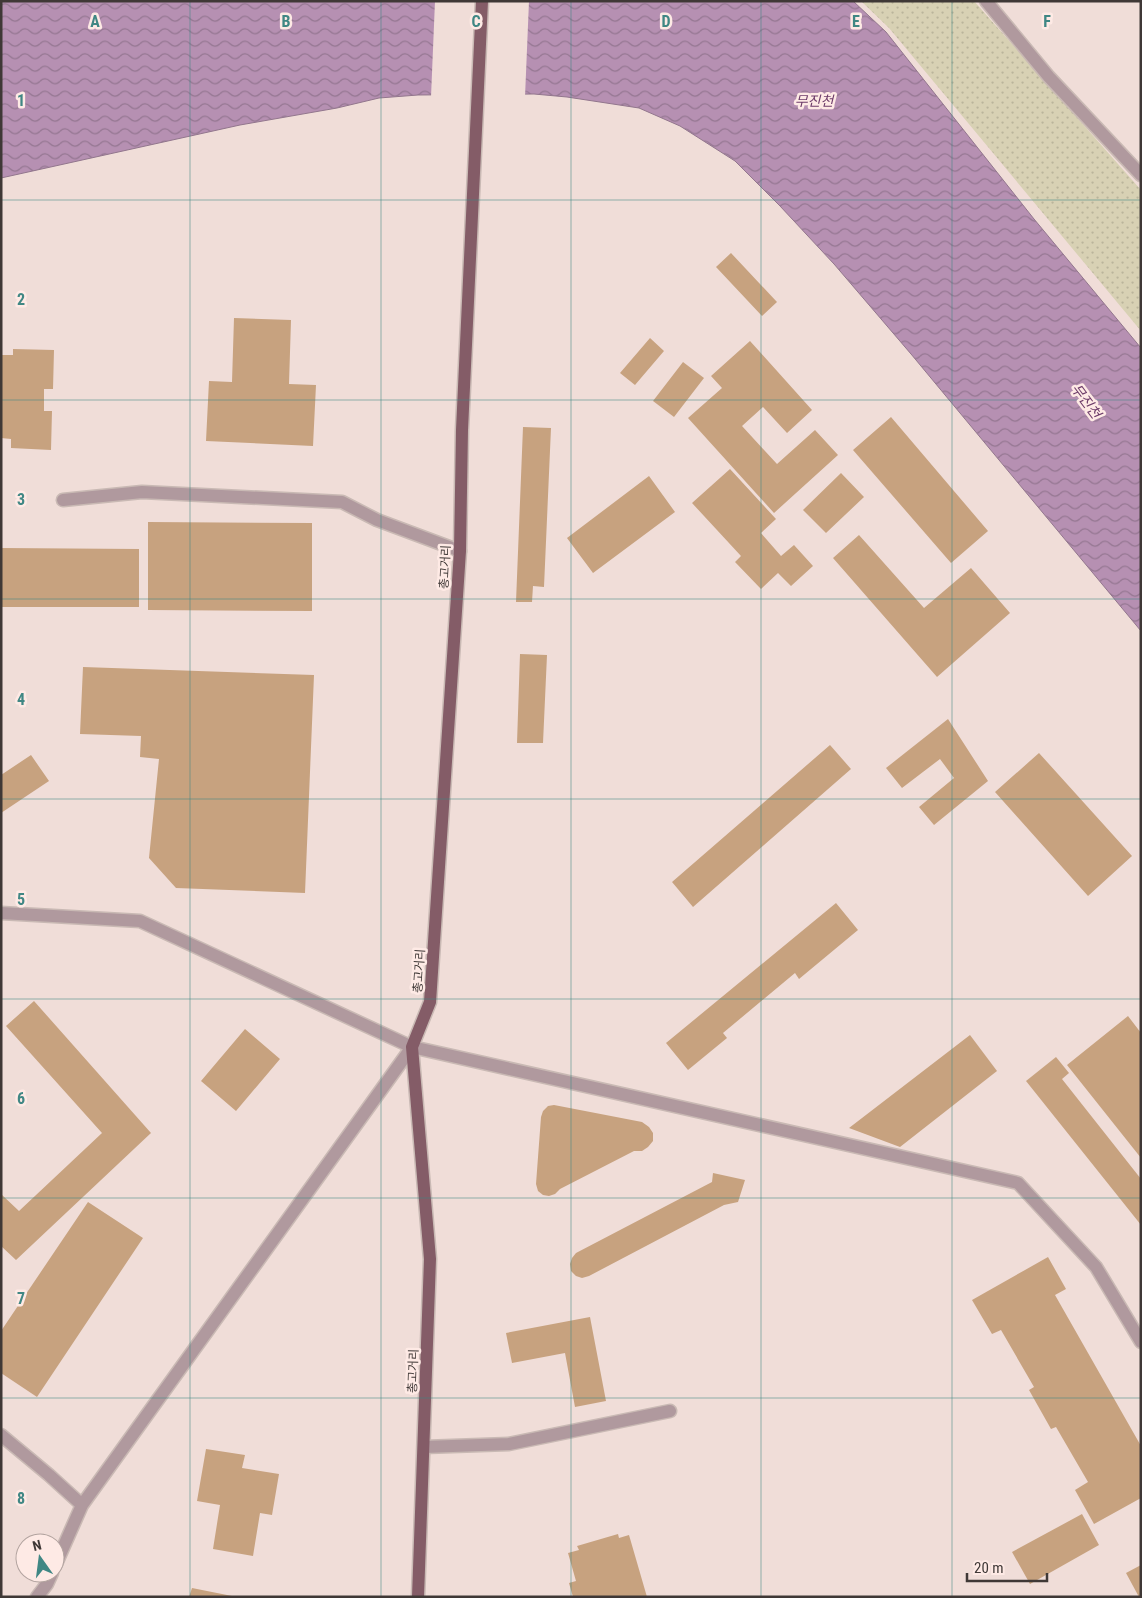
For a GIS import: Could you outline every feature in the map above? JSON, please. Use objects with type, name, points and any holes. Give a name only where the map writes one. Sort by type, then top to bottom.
[{"type":"main road","name":"총고거리","points":[[418,1597],[430,1258],[412,1047],[430,1002],[460,551],[462,430],[482,1]]},
{"type":"street","points":[[986,1],[1049,77],[1141,175]]},
{"type":"street","points":[[63,500],[142,492],[342,502],[377,520],[460,551]]},
{"type":"street","points":[[1,913],[140,921],[412,1047],[1018,1183],[1096,1267],[1141,1342]]},
{"type":"street","points":[[65,1543],[82,1505],[412,1047]]},
{"type":"street","points":[[424,1447],[509,1444],[670,1411]]},
{"type":"street","points":[[1,1435],[82,1505]]},
{"type":"street","points":[[37,1597],[47,1583]]},
{"type":"shaded area","points":[[861,1],[974,1],[1141,190],[1141,331],[889,28]]},
{"type":"water","name":"무진천","points":[[1,1],[853,1],[886,32],[1034,219],[1141,348],[1141,631],[834,264],[735,161],[680,126],[639,108],[567,97],[534,94],[418,95],[379,98],[337,108],[240,125],[1,178]]},
{"type":"pier","points":[[435,1],[529,1],[525,97],[431,97]]},
{"type":"building","points":[[731,253],[777,302],[762,316],[716,267]]},
{"type":"building","points":[[234,318],[291,320],[289,384],[316,385],[313,446],[206,441],[209,381],[232,382]]},
{"type":"building","points":[[650,338],[664,351],[635,385],[620,373]]},
{"type":"building","points":[[750,341],[812,410],[787,433],[763,407],[742,426],[777,464],[815,430],[838,455],[774,513],[688,418],[722,388],[711,376]]},
{"type":"building","points":[[13,349],[54,350],[53,389],[44,389],[44,411],[52,411],[51,450],[11,448],[11,439],[1,438],[1,355],[13,355]]},
{"type":"building","points":[[683,362],[704,378],[674,417],[653,401]]},
{"type":"building","points":[[891,417],[988,531],[951,563],[853,450]]},
{"type":"building","points":[[523,427],[551,428],[544,587],[533,586],[532,602],[516,602]]},
{"type":"building","points":[[730,469],[776,519],[761,533],[781,556],[794,545],[813,566],[791,586],[778,573],[761,589],[735,562],[741,556],[692,503]]},
{"type":"building","points":[[841,473],[864,497],[826,533],[803,510]]},
{"type":"building","points":[[649,476],[675,512],[593,573],[567,538]]},
{"type":"building","points":[[148,522],[312,523],[312,611],[148,610]]},
{"type":"building","points":[[859,535],[924,608],[971,568],[1010,613],[937,677],[833,558]]},
{"type":"building","points":[[1,548],[139,549],[139,607],[1,607]]},
{"type":"building","points":[[520,654],[547,655],[543,743],[517,743]]},
{"type":"building","points":[[83,667],[314,675],[305,893],[176,888],[149,858],[159,759],[140,757],[141,736],[80,734]]},
{"type":"building","points":[[948,719],[988,781],[934,825],[919,807],[954,778],[940,759],[902,788],[886,768]]},
{"type":"building","points":[[830,745],[851,769],[693,907],[672,882]]},
{"type":"building","points":[[1039,753],[1132,856],[1088,896],[995,792]]},
{"type":"building","points":[[31,755],[49,781],[1,813],[1,775]]},
{"type":"building","points":[[836,903],[858,930],[799,979],[795,973],[723,1033],[727,1038],[688,1070],[666,1043]]},
{"type":"building","points":[[34,1001],[151,1133],[16,1260],[1,1246],[1,1194],[19,1211],[102,1133],[6,1026]]},
{"type":"building","points":[[1128,1016],[1141,1033],[1141,1158],[1067,1065]]},
{"type":"building","points":[[245,1029],[280,1059],[236,1111],[201,1081]]},
{"type":"building","points":[[970,1035],[997,1071],[900,1147],[849,1128]]},
{"type":"building","points":[[1056,1057],[1069,1073],[1062,1079],[1141,1179],[1141,1225],[1026,1081]]},
{"type":"building","points":[[554,1105],[642,1122],[653,1133],[653,1141],[642,1151],[634,1151],[560,1189],[555,1194],[543,1195],[538,1191],[536,1184],[541,1117],[543,1111],[548,1106]]},
{"type":"building","points":[[713,1173],[745,1180],[738,1202],[724,1205],[589,1276],[582,1278],[576,1276],[571,1271],[570,1264],[576,1253],[712,1182]]},
{"type":"building","points":[[88,1202],[143,1238],[37,1397],[1,1373],[1,1331]]},
{"type":"building","points":[[1048,1257],[1066,1289],[1055,1295],[1141,1446],[1141,1498],[1094,1524],[1075,1490],[1088,1482],[1056,1427],[1051,1429],[1029,1390],[1034,1387],[1001,1330],[992,1334],[972,1300]]},
{"type":"building","points":[[590,1317],[606,1401],[575,1407],[565,1353],[512,1363],[506,1333]]},
{"type":"building","points":[[206,1449],[245,1455],[242,1468],[279,1474],[272,1515],[260,1513],[253,1556],[213,1549],[220,1505],[197,1501]]},
{"type":"building","points":[[1082,1514],[1099,1545],[1030,1584],[1012,1552]]},
{"type":"building","points":[[618,1534],[619,1538],[629,1535],[647,1597],[573,1597],[569,1583],[576,1581],[568,1553],[579,1550],[577,1546]]},
{"type":"building","points":[[1141,1565],[1141,1597],[1139,1597],[1126,1573]]},
{"type":"building","points":[[192,1588],[232,1596],[232,1597],[189,1597]]}]
